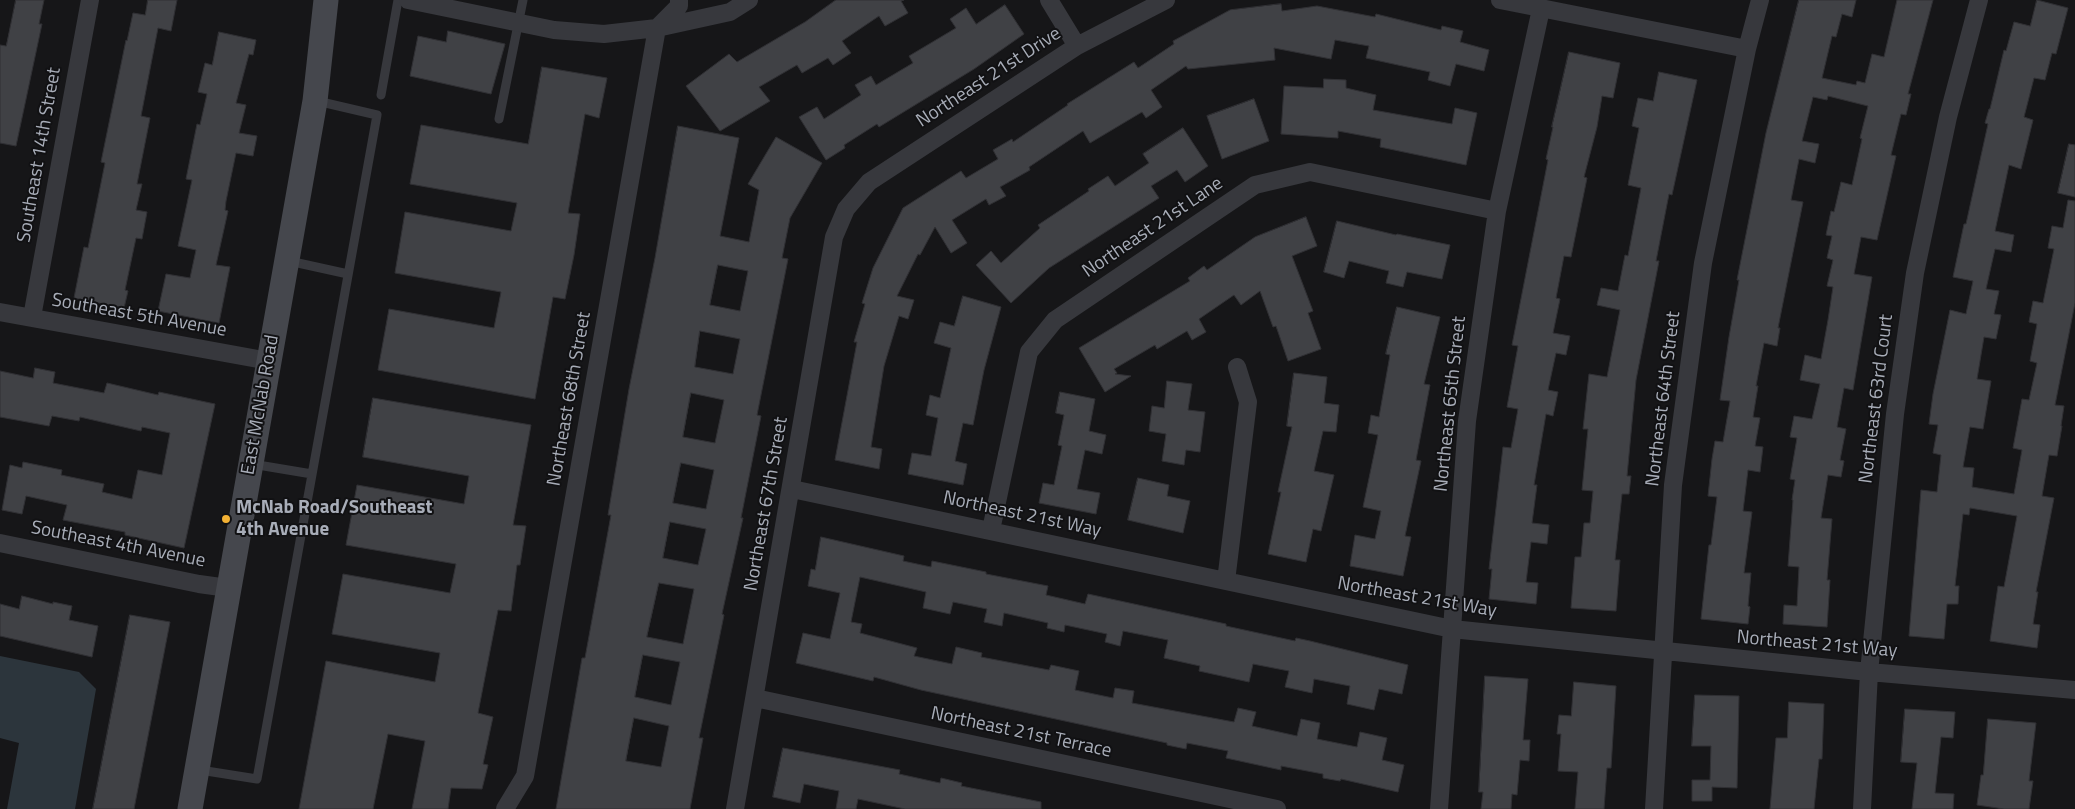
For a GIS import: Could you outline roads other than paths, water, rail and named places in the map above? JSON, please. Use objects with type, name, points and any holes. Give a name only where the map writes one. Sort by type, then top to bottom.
[{"type":"street","name":"Southeast 14th Street","points":[[32,318],[90,0]]},
{"type":"street","name":"East McNab Road","points":[[190,809],[315,101],[326,0]]},
{"type":"street","points":[[408,0],[554,30],[604,34],[657,28],[730,12],[749,0]]},
{"type":"street","points":[[657,28],[679,6],[678,0]]},
{"type":"street","points":[[1049,0],[1077,46]]},
{"type":"street","name":"Northeast 21st Drive","points":[[846,209],[869,182],[1077,46],[1166,0]]},
{"type":"street","points":[[1500,0],[1747,49]]},
{"type":"street","name":"Northeast 64th Street","points":[[1654,809],[1673,485],[1702,273],[1747,49],[1760,0]]},
{"type":"street","name":"Northeast 63rd Court","points":[[1862,809],[1869,672],[1895,414],[1915,273],[1948,117],[1979,0]]},
{"type":"street","name":"Northeast 65th Street","points":[[1439,809],[1467,421],[1497,211],[1541,9]]},
{"type":"street","name":"Northeast 68th Street","points":[[505,809],[524,776],[657,28]]},
{"type":"street","name":"Northeast 21st Lane","points":[[992,530],[1028,352],[1055,320],[1255,185],[1310,172],[1497,211]]},
{"type":"street","name":"Northeast 67th Street","points":[[735,809],[792,489],[834,237],[846,209]]},
{"type":"street","name":"Southeast 5th Avenue","points":[[0,312],[269,362]]},
{"type":"street","points":[[1226,581],[1248,402],[1237,367]]},
{"type":"street","name":"Northeast 21st Way","points":[[792,489],[1452,629],[1664,652],[2075,690]]},
{"type":"street","name":"Southeast 4th Avenue","points":[[0,543],[228,588]]},
{"type":"street","name":"Northeast 21st Terrace","points":[[755,698],[1278,809]]},
{"type":"lane","points":[[381,95],[398,0]]},
{"type":"lane","points":[[499,119],[523,0]]},
{"type":"lane","points":[[197,769],[257,779],[377,115],[315,101]]},
{"type":"lane","points":[[286,260],[348,274]]},
{"type":"lane","points":[[251,464],[312,474]]},
{"type":"place","name":"McNab Road/Southeast 4th Avenue","points":[[226,519]]}]
